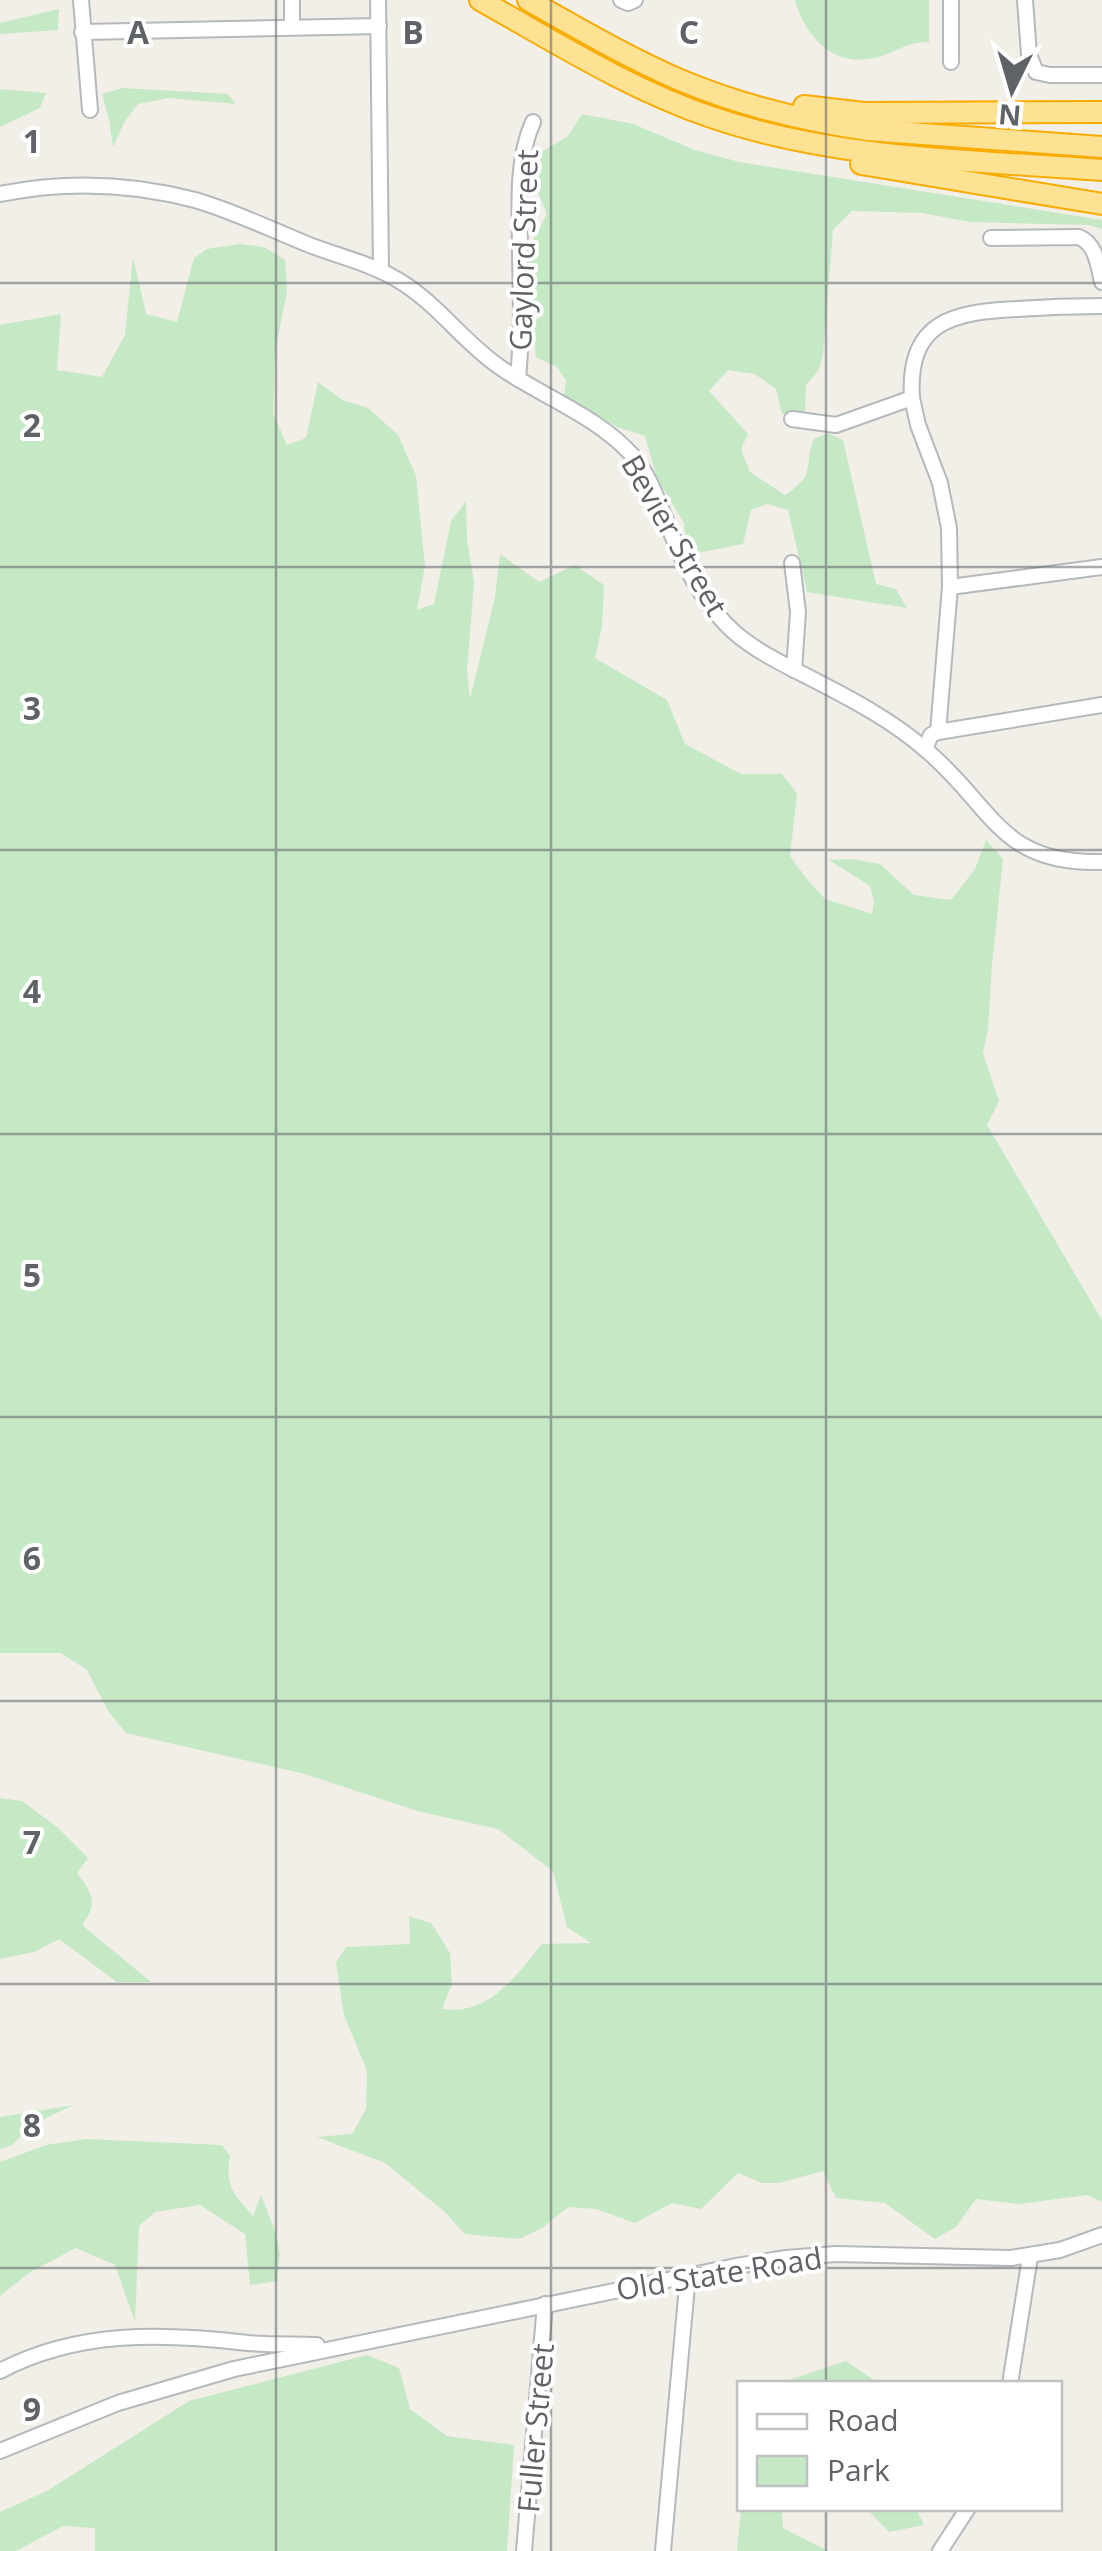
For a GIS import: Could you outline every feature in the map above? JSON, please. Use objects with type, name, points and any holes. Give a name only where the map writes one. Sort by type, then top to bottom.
[{"type":"highway","points":[[480,0],[656,96],[764,133],[875,154],[1102,170]]},
{"type":"highway","points":[[528,0],[668,75],[722,96],[820,122],[922,135],[1102,147]]},
{"type":"highway","points":[[602,41],[752,94],[831,110],[1102,112]]},
{"type":"highway","points":[[764,133],[842,161],[1102,204]]},
{"type":"street","points":[[81,0],[90,110]]},
{"type":"street","points":[[292,0],[292,27]]},
{"type":"street","points":[[378,0],[381,271]]},
{"type":"street","points":[[621,0],[635,0]]},
{"type":"street","points":[[952,0],[952,62]]},
{"type":"street","points":[[1025,0],[1028,55],[1036,72],[1102,75]]},
{"type":"street","points":[[82,32],[379,26]]},
{"type":"street","name":"Gaylord Street","points":[[518,379],[522,340],[521,184],[523,151],[533,122]]},
{"type":"street","name":"Bevier Street","points":[[0,194],[85,185],[175,196],[214,206],[381,271],[413,291],[490,360],[607,432],[634,458],[650,481],[695,582],[720,618],[752,646],[847,697],[925,749],[1000,828],[1026,849],[1064,861],[1102,862]]},
{"type":"street","points":[[991,238],[1086,239],[1102,282]]},
{"type":"street","points":[[938,732],[950,587],[950,528],[912,398],[913,369],[923,341],[952,316],[976,310],[1102,306]]},
{"type":"street","points":[[792,419],[836,424],[912,398]]},
{"type":"street","points":[[792,563],[798,612],[794,670]]},
{"type":"street","points":[[950,587],[1102,566]]},
{"type":"street","points":[[925,749],[938,732],[1102,705]]},
{"type":"street","name":"Old State Road","points":[[0,2451],[95,2411],[220,2372],[688,2275],[786,2258],[836,2254],[1030,2257],[1102,2235]]},
{"type":"street","points":[[1010,2381],[1030,2257]]},
{"type":"street","points":[[664,2551],[688,2275]]},
{"type":"street","name":"Fuller Street","points":[[524,2551],[546,2304]]},
{"type":"street","name":"Old State Road","points":[[0,2372],[36,2354],[110,2338],[191,2336],[338,2346]]},
{"type":"street","points":[[940,2551],[966,2511]]},
{"type":"green space","points":[[795,0],[929,0],[929,42],[868,59],[842,57],[812,35]]},
{"type":"green space","points":[[59,9],[58,30],[0,34],[0,23]]},
{"type":"green space","points":[[123,88],[228,94],[236,104],[169,98],[138,104],[113,147],[102,94]]},
{"type":"green space","points":[[0,89],[46,93],[40,108],[0,127]]},
{"type":"green space","points":[[582,114],[633,124],[695,150],[739,162],[1102,220],[1102,229],[1089,225],[970,222],[922,213],[852,211],[833,230],[823,355],[819,370],[806,385],[805,411],[782,414],[776,389],[755,374],[728,370],[709,391],[748,434],[741,449],[750,472],[785,495],[806,476],[814,439],[828,433],[843,440],[876,584],[896,589],[907,608],[807,592],[788,510],[767,504],[751,510],[743,544],[687,555],[684,523],[657,478],[645,436],[617,427],[564,395],[566,381],[557,367],[536,357],[533,321],[547,314],[532,318],[529,248],[547,214],[532,168],[543,151],[568,136]]},
{"type":"green space","points":[[240,244],[264,247],[285,260],[287,291],[275,352],[273,413],[287,445],[306,438],[318,382],[342,400],[368,408],[398,435],[416,476],[425,566],[417,610],[434,604],[451,521],[466,501],[474,582],[467,671],[470,699],[495,597],[500,554],[539,582],[575,565],[604,585],[602,626],[595,658],[667,700],[685,744],[741,774],[782,774],[797,793],[790,856],[825,899],[872,914],[870,886],[829,860],[880,864],[914,895],[951,900],[975,869],[986,840],[1003,859],[983,1053],[999,1101],[987,1125],[1102,1320],[1102,2202],[1087,2195],[1019,2204],[976,2199],[956,2227],[935,2239],[885,2203],[836,2198],[823,2171],[779,2183],[762,2183],[738,2173],[701,2209],[672,2203],[635,2223],[596,2209],[568,2207],[542,2228],[519,2239],[465,2234],[445,2212],[385,2163],[317,2137],[352,2134],[366,2109],[367,2071],[344,2015],[336,1963],[346,1947],[410,1944],[409,1916],[431,1923],[450,1953],[452,1984],[442,2009],[474,2006],[499,1991],[542,1944],[591,1943],[567,1927],[553,1871],[498,1829],[417,1811],[305,1774],[126,1733],[108,1711],[87,1670],[61,1653],[0,1653],[0,325],[61,314],[57,370],[102,377],[125,335],[133,257],[146,314],[177,322],[194,258],[207,249]]},
{"type":"green space","points":[[0,1798],[22,1801],[57,1827],[88,1858],[77,1873],[92,1898],[82,1925],[151,1982],[117,1982],[59,1939],[34,1952],[0,1959]]},
{"type":"green space","points":[[73,2105],[32,2125],[12,2145],[0,2149],[0,2117]]},
{"type":"green space","points":[[86,2139],[222,2145],[230,2156],[232,2189],[253,2216],[261,2195],[280,2254],[277,2281],[250,2285],[245,2234],[200,2205],[155,2212],[139,2226],[135,2322],[115,2265],[76,2248],[30,2272],[0,2296],[0,2162],[46,2145]]},
{"type":"green space","points":[[367,2355],[399,2368],[410,2409],[447,2436],[514,2445],[507,2551],[95,2551],[95,2528],[63,2526],[16,2551],[0,2551],[0,2512],[47,2491],[189,2401]]},
{"type":"green space","points":[[846,2361],[875,2381],[786,2381]]},
{"type":"green space","points":[[741,2511],[782,2511],[783,2528],[828,2551],[737,2551]]},
{"type":"green space","points":[[869,2511],[917,2511],[924,2525],[889,2532]]}]
